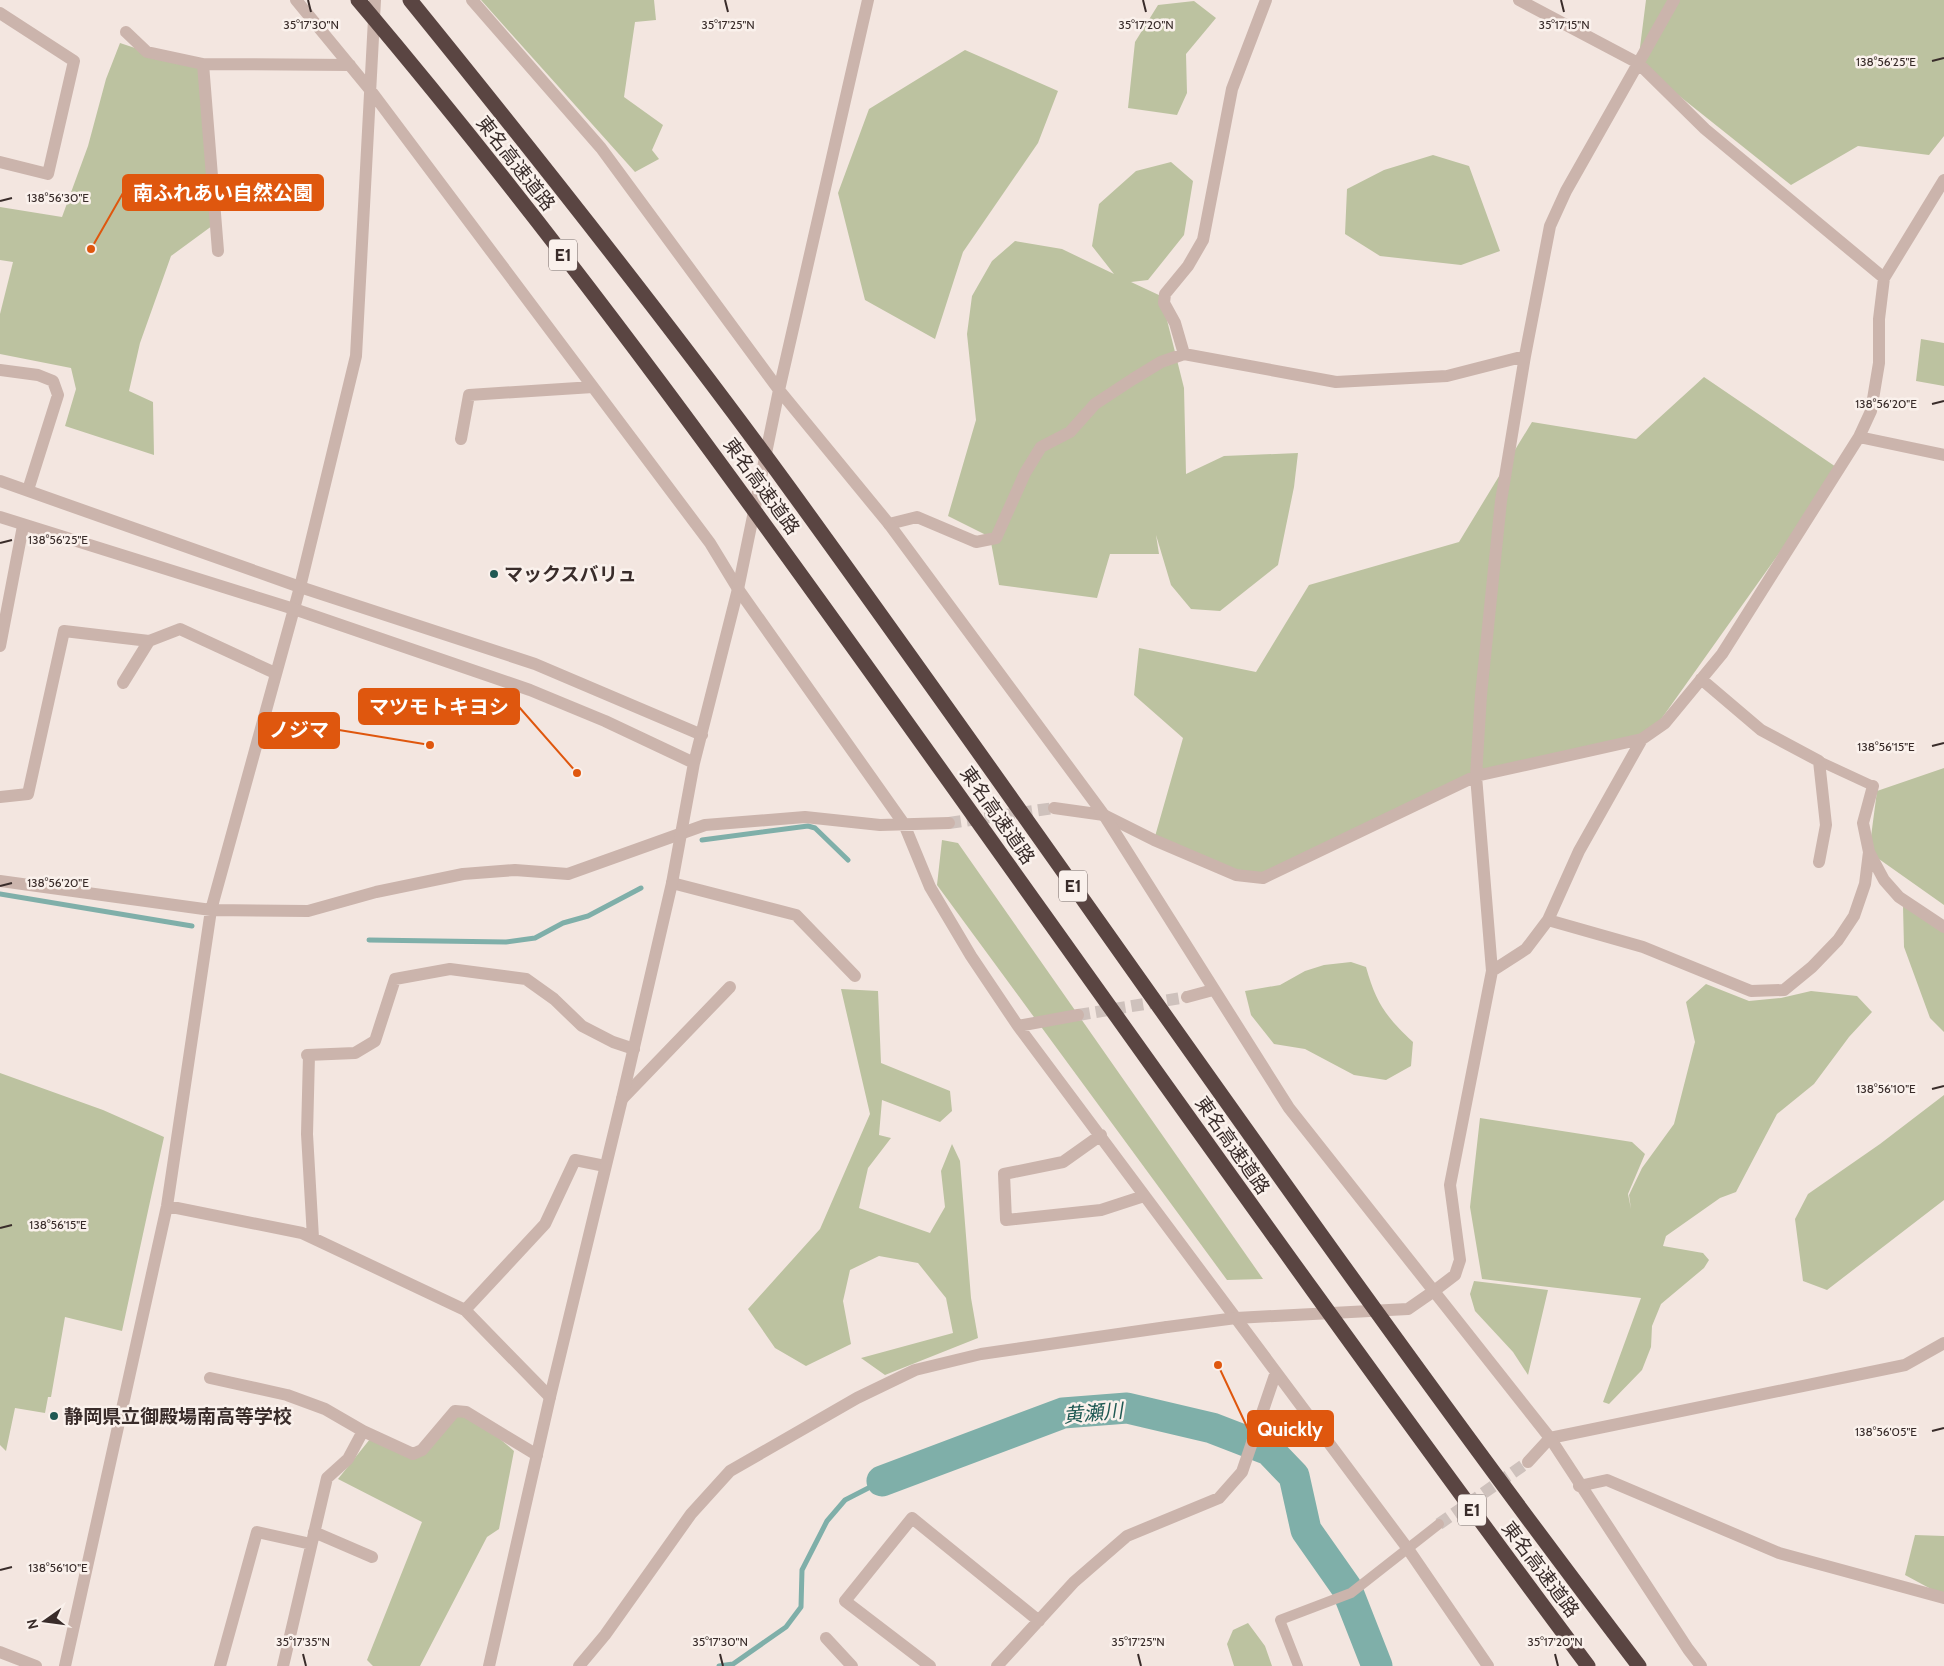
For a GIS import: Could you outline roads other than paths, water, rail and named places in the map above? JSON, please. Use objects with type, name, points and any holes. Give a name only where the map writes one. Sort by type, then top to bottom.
[{"type":"highway","name":"東名高速道路","points":[[358,0],[385,31],[596,296],[736,484],[1356,1354],[1588,1666]]},
{"type":"highway","name":"東名高速道路","points":[[410,0],[523,138],[635,282],[785,482],[1360,1290],[1524,1516],[1639,1666]]},
{"type":"street","points":[[296,0],[371,91],[710,543],[738,589],[904,824],[930,887],[971,956],[1018,1026],[1101,1134],[1144,1196],[1408,1549],[1488,1666]]},
{"type":"street","points":[[65,1666],[167,1206],[211,910],[300,587],[356,356],[375,0]]},
{"type":"street","points":[[472,0],[601,148],[779,390],[889,524],[1104,816],[1288,1108],[1550,1438],[1701,1666]]},
{"type":"street","points":[[489,1666],[550,1397],[672,883],[694,763],[738,589],[779,390],[868,0]]},
{"type":"street","points":[[1184,354],[1175,323],[1164,303],[1165,294],[1188,266],[1203,240],[1232,89],[1266,0]]},
{"type":"street","points":[[1519,0],[1638,63],[1704,129],[1884,278]]},
{"type":"street","points":[[579,1666],[604,1636],[691,1514],[730,1471],[857,1398],[915,1370],[981,1354],[1236,1318],[1408,1309],[1454,1275],[1460,1260],[1450,1185],[1492,971],[1476,776],[1497,531],[1525,356],[1550,226],[1566,192],[1674,0]]},
{"type":"street","points":[[0,13],[74,61],[48,174],[0,162]]},
{"type":"street","points":[[126,32],[147,52],[203,64],[350,65]]},
{"type":"street","points":[[203,64],[218,251]]},
{"type":"street","points":[[1054,808],[1104,816],[1154,840],[1236,875],[1263,878],[1476,776],[1642,739],[1665,723],[1722,654],[1859,438],[1871,411],[1879,363],[1879,319],[1884,278],[1944,180]]},
{"type":"street","points":[[889,524],[917,518],[976,542],[996,538],[1026,472],[1041,447],[1070,432],[1095,404],[1161,362],[1184,354],[1336,382],[1447,376],[1525,356]]},
{"type":"street","points":[[0,370],[38,375],[53,381],[58,394],[28,490]]},
{"type":"street","points":[[461,439],[469,395],[593,387]]},
{"type":"street","points":[[1859,438],[1944,455]]},
{"type":"street","points":[[0,481],[300,587],[534,664],[702,735]]},
{"type":"street","points":[[0,517],[23,526],[294,609],[530,690],[605,721],[694,763]]},
{"type":"street","points":[[0,646],[23,526]]},
{"type":"street","points":[[0,796],[28,794],[64,631],[149,642],[180,628],[276,673]]},
{"type":"street","points":[[123,683],[149,642]]},
{"type":"street","points":[[1702,679],[1761,730],[1819,761],[1826,825],[1819,862]]},
{"type":"street","points":[[1492,971],[1526,949],[1548,920],[1579,850],[1642,739]]},
{"type":"street","points":[[1872,786],[1863,823],[1869,852],[1884,880],[1899,897],[1944,928]]},
{"type":"street","points":[[0,881],[211,910],[308,911],[376,892],[463,874],[515,870],[568,874],[705,825],[804,817],[880,825],[949,823]]},
{"type":"street","points":[[1548,920],[1644,947],[1751,991],[1784,990],[1812,967],[1838,940],[1854,916],[1865,884],[1869,852]]},
{"type":"street","points":[[672,883],[796,915],[855,976]]},
{"type":"street","points":[[313,1238],[307,1134],[308,1055],[355,1053],[375,1041],[394,979],[450,970],[526,979],[554,999],[582,1026],[613,1042],[634,1049]]},
{"type":"street","points":[[622,1099],[730,987]]},
{"type":"street","points":[[1188,997],[1213,990]]},
{"type":"street","points":[[1018,1026],[1078,1016]]},
{"type":"street","points":[[1101,1134],[1063,1162],[1004,1174],[1006,1220],[1100,1210],[1144,1196]]},
{"type":"street","points":[[465,1310],[545,1224],[575,1160],[605,1166]]},
{"type":"street","points":[[167,1206],[302,1233],[465,1310],[550,1397]]},
{"type":"street","points":[[1528,1462],[1550,1438],[1905,1365],[1944,1343]]},
{"type":"street","points":[[998,1666],[1074,1582],[1127,1536],[1219,1498],[1242,1472],[1276,1372]]},
{"type":"street","points":[[210,1378],[287,1395],[325,1409],[363,1431],[413,1454],[422,1450],[455,1411],[466,1412],[537,1455]]},
{"type":"street","points":[[283,1666],[327,1478],[348,1459],[363,1431]]},
{"type":"street","points":[[1580,1486],[1607,1480],[1779,1553],[1944,1598]]},
{"type":"street","points":[[930,1666],[844,1601],[912,1518],[1039,1621]]},
{"type":"street","points":[[220,1666],[257,1532],[312,1538],[372,1556]]},
{"type":"street","points":[[826,1638],[852,1666]]},
{"type":"street","points":[[0,1652],[36,1666]]},
{"type":"lane","points":[[1819,761],[1872,786]]},
{"type":"lane","points":[[1298,1666],[1280,1620],[1350,1593],[1438,1524]]},
{"type":"waterway","points":[[702,840],[808,826],[815,828],[848,860]]},
{"type":"waterway","points":[[369,940],[506,942],[535,938],[563,923],[588,916],[641,888]]},
{"type":"waterway","points":[[0,894],[192,926]]},
{"type":"waterway","name":"黄瀬川","points":[[882,1481],[1063,1413],[1127,1408],[1212,1428],[1269,1450],[1294,1476],[1306,1530],[1346,1587],[1377,1666]]},
{"type":"waterway","name":"黄瀬川","points":[[719,1666],[733,1664],[786,1627],[801,1607],[802,1570],[827,1521],[845,1500],[882,1481]]},
{"type":"tunnel","points":[[949,823],[1054,808]]},
{"type":"tunnel","points":[[1078,1015],[1187,997]]},
{"type":"tunnel","points":[[1439,1524],[1528,1462]]},
{"type":"place","name":"南ふれあい自然公園","points":[[91,249]]},
{"type":"place","name":"マックスバリュ","points":[[494,574]]},
{"type":"place","name":"ノジマ","points":[[430,745]]},
{"type":"place","name":"マツモトキヨシ","points":[[577,773]]},
{"type":"place","name":"Quickly","points":[[1218,1365]]},
{"type":"place","name":"静岡県立御殿場南高等学校","points":[[54,1416]]}]
